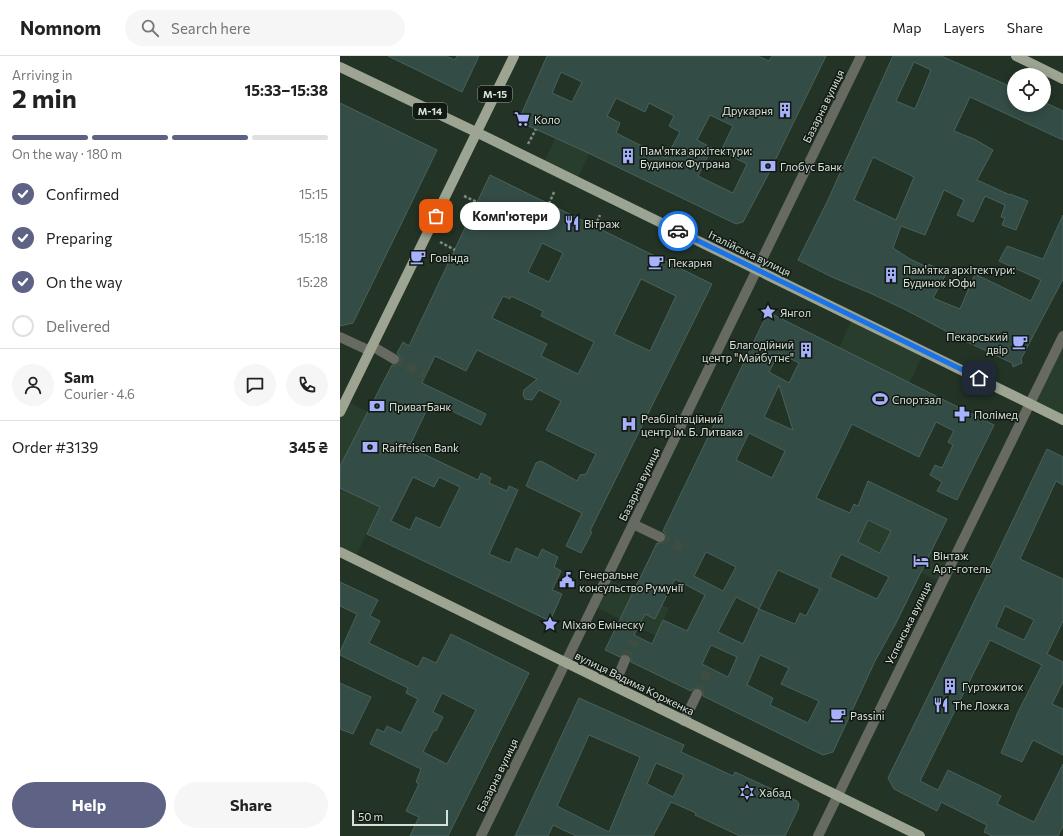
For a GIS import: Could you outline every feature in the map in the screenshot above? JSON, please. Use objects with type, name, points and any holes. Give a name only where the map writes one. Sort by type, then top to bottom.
[{"type":"main road","name":"М-15","points":[[476,132],[514,56]]},
{"type":"main road","points":[[1016,56],[1063,79]]},
{"type":"main road","name":"Італійська вулиця","points":[[340,68],[476,132],[1063,420]]},
{"type":"main road","points":[[340,412],[476,132]]},
{"type":"main road","name":"вулиця Вадима Корженка","points":[[340,552],[920,836]]},
{"type":"street","name":"Базарна вулиця","points":[[481,836],[861,56]]},
{"type":"street","points":[[340,336],[394,359]]},
{"type":"street","name":"Успенська вулиця","points":[[818,836],[1063,336]]},
{"type":"street","points":[[633,524],[660,537]]},
{"type":"street","points":[[614,686],[625,660]]},
{"type":"street","points":[[684,721],[697,694]]},
{"type":"path","points":[[528,144],[536,129]]},
{"type":"path","points":[[548,204],[554,192]]},
{"type":"path","points":[[464,196],[477,202]]},
{"type":"path","points":[[595,226],[600,215]]},
{"type":"path","points":[[440,242],[456,250]]},
{"type":"shaded area","points":[[582,82],[616,98],[577,180],[543,164]]},
{"type":"shaded area","points":[[852,319],[923,355],[882,439],[852,424],[839,348]]},
{"type":"shaded area","points":[[1063,330],[1063,418],[1029,401]]},
{"type":"shaded area","points":[[346,401],[414,435],[353,562],[340,556],[340,413]]},
{"type":"shaded area","points":[[816,498],[891,531],[949,561],[939,582],[881,552],[807,520]]},
{"type":"shaded area","points":[[607,578],[669,608],[656,636],[595,607]]},
{"type":"building","points":[[388,56],[446,56],[455,60],[457,56],[479,56],[462,92]]},
{"type":"building","points":[[547,56],[758,56],[769,61],[772,56],[826,56],[769,173],[743,222],[736,224],[522,123],[520,117]],"holes":[[[561,72],[582,82],[572,102],[552,93]],[[616,98],[645,112],[649,103],[674,116],[669,126],[680,132],[666,158],[616,133],[620,123],[607,116]],[[710,115],[733,126],[721,151],[747,164],[733,193],[698,176],[712,148],[697,140]]]},
{"type":"building","points":[[893,56],[941,56],[1007,85],[1007,112],[1051,112],[1051,105],[1063,111],[1063,140],[970,97],[954,131],[974,139],[993,150],[977,180],[1010,195],[1028,201],[1016,230],[1002,225],[1005,218],[1001,217],[1005,205],[985,196],[973,222],[957,215],[964,200],[944,190],[925,235],[901,226],[893,248],[910,259],[927,267],[928,264],[947,272],[933,298],[960,309],[975,274],[1031,301],[1041,280],[999,261],[1007,246],[1043,259],[1063,215],[1063,279],[1021,359],[1022,363],[1013,367],[1012,363],[963,340],[904,309],[798,260],[827,202]],"holes":[[[914,62],[931,70],[915,109],[896,101]],[[873,157],[914,177],[896,220],[854,200]]]},
{"type":"building","points":[[340,103],[437,150],[353,323],[340,326]]},
{"type":"building","points":[[490,175],[712,284],[590,531],[592,532],[581,553],[566,546],[582,513],[526,486],[536,463],[541,461],[577,481],[580,475],[586,474],[596,454],[546,430],[561,401],[539,390],[532,400],[525,399],[523,395],[524,390],[537,379],[477,350],[466,371],[435,356],[422,383],[486,414],[481,425],[431,401],[409,447],[478,480],[481,473],[491,478],[489,483],[507,491],[509,486],[518,490],[489,554],[510,563],[516,548],[538,558],[542,549],[558,557],[554,567],[561,571],[552,590],[562,594],[550,621],[367,534],[380,507],[340,488],[340,466],[392,365],[397,365],[400,362],[400,356],[397,353],[403,342],[409,346]],"holes":[[[542,243],[563,253],[549,282],[528,272]],[[641,279],[676,296],[650,351],[614,334]],[[503,296],[510,299],[511,296],[543,311],[541,316],[594,342],[578,374],[541,356],[547,344],[492,318]],[[413,477],[434,487],[439,477],[460,487],[440,528],[416,517],[410,530],[391,521]]]},
{"type":"building","points":[[768,312],[994,425],[957,500],[937,491],[942,482],[930,475],[935,465],[942,468],[953,445],[948,442],[954,431],[936,422],[919,457],[852,424],[816,498],[850,513],[854,504],[858,506],[868,481],[947,519],[895,625],[875,661],[833,752],[823,755],[703,696],[703,691],[699,688],[694,688],[691,691],[631,662],[628,654],[624,654],[620,657],[605,650],[657,543],[663,543],[666,539],[666,534],[663,531]],"holes":[[[779,353],[799,363],[789,383],[769,372]],[[779,385],[793,430],[764,417]],[[749,433],[785,451],[772,478],[736,460]],[[868,520],[891,531],[880,553],[858,542]],[[706,552],[736,567],[723,591],[694,576]],[[841,554],[889,577],[877,599],[830,577]],[[778,570],[820,589],[806,616],[800,613],[795,624],[759,609]],[[675,579],[705,595],[687,631],[663,620],[652,644],[634,635],[645,614],[655,619]],[[736,597],[759,609],[743,644],[718,632]],[[711,645],[737,657],[728,677],[702,664]],[[760,655],[789,668],[781,684],[819,701],[808,723],[770,705],[773,698],[747,685]]]},
{"type":"building","points":[[1047,449],[1063,457],[1063,485],[1056,481],[1020,559],[1063,579],[1063,621],[1047,654],[1063,662],[1063,682],[1052,704],[1063,709],[1063,755],[1033,740],[1022,762],[1001,753],[1018,712],[1042,665],[990,640],[920,781],[938,790],[948,770],[1001,796],[997,804],[1034,822],[1063,764],[1063,826],[1058,836],[992,836],[984,832],[987,825],[941,802],[937,811],[894,789],[888,778]],"holes":[[[1005,606],[1034,620],[1024,640],[996,627]]]},
{"type":"building","points":[[340,582],[378,600],[370,616],[380,621],[369,643],[418,667],[423,657],[436,663],[451,634],[529,673],[448,836],[410,836],[419,817],[406,811],[419,784],[416,782],[421,769],[370,744],[377,729],[384,732],[387,726],[401,733],[418,699],[406,693],[408,688],[340,655],[357,614],[340,606]],"holes":[[[442,693],[476,710],[447,764],[423,752],[434,730],[436,731],[443,717],[433,712]]]},
{"type":"building","points":[[340,683],[371,697],[353,734],[340,729]]},
{"type":"building","points":[[579,698],[684,745],[681,752],[733,776],[735,772],[797,801],[799,804],[785,836],[740,836],[671,802],[653,836],[576,836],[553,825],[548,836],[515,836]],"holes":[[[589,735],[640,757],[609,832],[557,806]],[[656,763],[684,775],[673,797],[647,784]]]},
{"type":"tunnel","points":[[394,359],[426,376]]},
{"type":"tunnel","points":[[660,537],[684,549]]},
{"type":"tunnel","points":[[625,660],[634,640]]},
{"type":"tunnel","points":[[697,694],[710,668]]},
{"type":"way so far","points":[[436,216],[476,132],[678,231]]},
{"type":"place","name":"Друкарня","points":[[785,110]]},
{"type":"place","name":"Коло","points":[[522,119]]},
{"type":"place","name":"Пам'ятка архітектури: Будинок Футрана","points":[[628,156]]},
{"type":"place","name":"Глобус Банк","points":[[768,166]]},
{"type":"place","name":"Комп'ютери","points":[[436,216]]},
{"type":"place","name":"Вітраж","points":[[572,223]]},
{"type":"place","name":"Говінда","points":[[418,257]]},
{"type":"place","name":"Пекарня","points":[[656,262]]},
{"type":"place","name":"Пам'ятка архітектури: Будинок Юфи","points":[[891,275]]},
{"type":"place","name":"Янгол","points":[[768,312]]},
{"type":"place","name":"Пекарський двір","points":[[1020,342]]},
{"type":"place","name":"Благодійний центр \"Майбутнє\"","points":[[806,350]]},
{"type":"place","name":"Спортзал","points":[[880,399]]},
{"type":"place","name":"ПриватБанк","points":[[377,406]]},
{"type":"place","name":"Полімед","points":[[962,414]]},
{"type":"place","name":"Реабілітаційний центр ім. Б. Литвака","points":[[629,424]]},
{"type":"place","name":"Raiffeisen Bank","points":[[370,447]]},
{"type":"place","name":"Вінтаж Арт-готель","points":[[921,561]]},
{"type":"place","name":"Генеральне консульство Румунії","points":[[567,580]]},
{"type":"place","name":"Міхаю Емінеску","points":[[550,624]]},
{"type":"place","name":"Гуртожиток","points":[[950,686]]},
{"type":"place","name":"The Ложка","points":[[941,705]]},
{"type":"place","name":"Passini","points":[[838,715]]},
{"type":"place","name":"Хабад","points":[[747,792]]},
{"type":"route","points":[[678,231],[979,378]]}]
